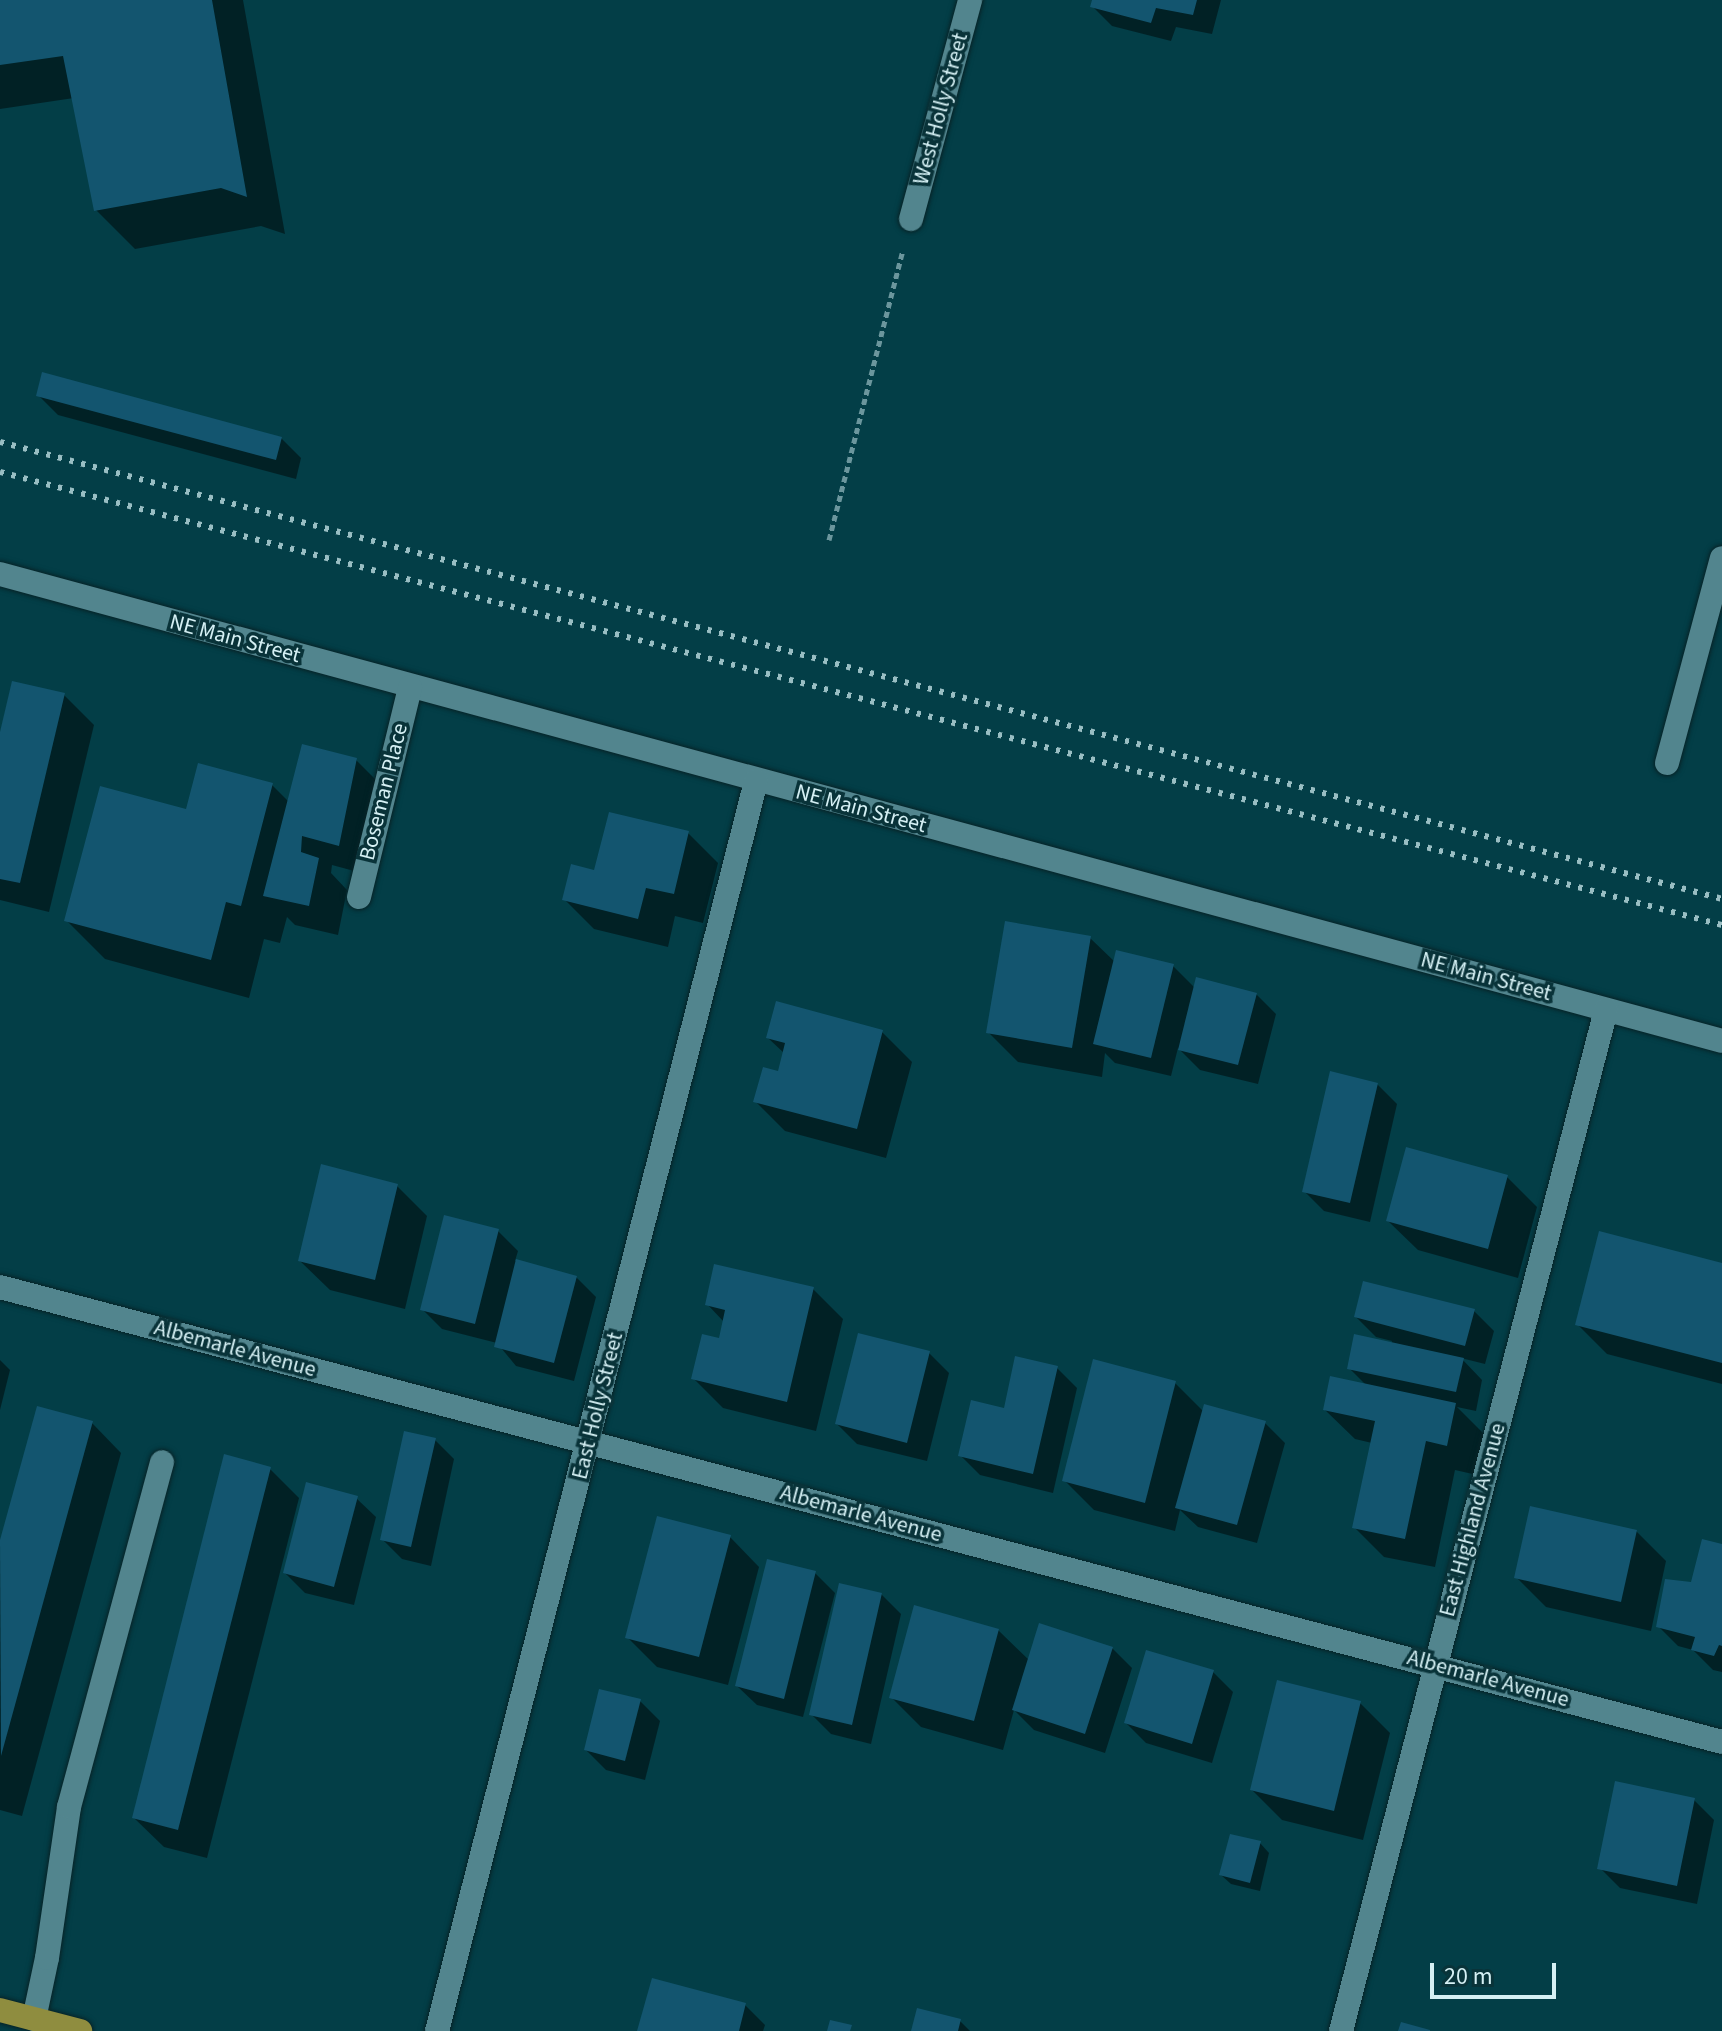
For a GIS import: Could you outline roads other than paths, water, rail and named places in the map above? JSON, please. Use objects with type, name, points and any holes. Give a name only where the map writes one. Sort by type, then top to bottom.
[{"type":"main road","points":[[0,2010],[80,2031]]},
{"type":"street","name":"West Holly Street","points":[[911,219],[970,0]]},
{"type":"street","points":[[1667,763],[1722,558]]},
{"type":"street","name":"NE Main Street","points":[[0,574],[1722,1041]]},
{"type":"street","name":"Boseman Place","points":[[359,897],[410,687]]},
{"type":"street","name":"East Holly Street","points":[[437,2031],[756,781]]},
{"type":"street","name":"East Highland Avenue","points":[[1341,2031],[1606,1010]]},
{"type":"street","name":"Albemarle Avenue","points":[[0,1287],[1722,1742]]},
{"type":"street","points":[[34,2019],[47,1958],[69,1807],[162,1462]]},
{"type":"railway","points":[[0,442],[1722,899]]},
{"type":"railway","points":[[0,472],[1722,925]]}]
